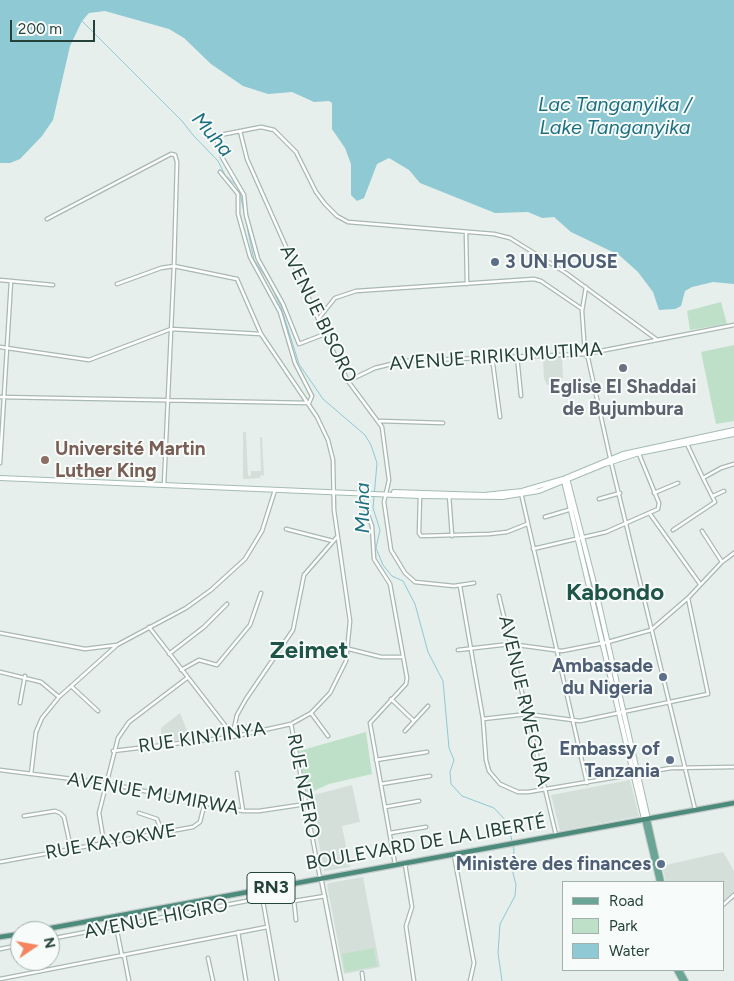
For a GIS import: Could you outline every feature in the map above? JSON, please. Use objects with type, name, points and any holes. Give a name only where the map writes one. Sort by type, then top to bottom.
[{"type":"highway","name":"BOULEVARD DE LA LIBERTÉ","points":[[60,926],[734,803]]},
{"type":"main road","points":[[0,478],[496,497],[521,493],[566,480],[610,460],[639,452],[734,432]]},
{"type":"main road","points":[[566,480],[606,643],[660,881]]},
{"type":"main road","points":[[342,492],[371,493]]},
{"type":"street","points":[[325,334],[299,344],[283,304],[258,259],[246,214],[243,193],[223,159],[214,138],[216,136],[264,127],[274,130],[284,138],[299,156],[319,196],[334,213],[344,220],[371,225],[498,235],[510,238],[524,245],[586,287],[656,339]]},
{"type":"street","name":"AVENUE BISORO","points":[[240,131],[247,159],[325,334],[348,381],[380,421],[389,480],[386,493],[389,543],[405,573],[410,578],[421,583],[460,586],[474,584]]},
{"type":"street","points":[[46,219],[154,163],[174,155],[177,164],[174,266],[164,485]]},
{"type":"street","points":[[220,172],[238,194],[239,216],[250,257],[281,315],[295,363],[312,396],[309,403]]},
{"type":"street","points":[[466,233],[467,284]]},
{"type":"street","points":[[118,284],[161,268],[174,266],[236,278],[261,334],[309,403],[331,451],[337,537],[350,621],[349,649],[337,683],[311,713],[328,736]]},
{"type":"street","points":[[0,280],[53,286]]},
{"type":"street","points":[[318,319],[332,300],[345,294],[370,289],[537,280],[582,309]]},
{"type":"street","points":[[0,463],[11,281]]},
{"type":"street","points":[[586,287],[582,309],[585,354],[588,358],[610,460],[620,493],[694,809]]},
{"type":"street","name":"AVENUE RIRIKUMUTIMA","points":[[348,381],[375,368],[404,361],[585,354],[656,339],[734,326]]},
{"type":"street","points":[[0,346],[89,360],[171,329],[261,334]]},
{"type":"street","points":[[517,356],[521,396]]},
{"type":"street","points":[[492,357],[500,417]]},
{"type":"street","points":[[0,397],[309,403]]},
{"type":"street","points":[[380,421],[443,422]]},
{"type":"street","points":[[673,530],[715,502],[686,442]]},
{"type":"street","points":[[533,550],[581,539],[627,524],[650,514],[659,506],[639,452]]},
{"type":"street","points":[[703,478],[721,468],[734,464]]},
{"type":"street","points":[[654,493],[678,483]]},
{"type":"street","points":[[31,774],[38,724],[59,698],[117,645],[186,608],[211,590],[245,559],[262,531],[275,490]]},
{"type":"street","points":[[713,496],[724,491]]},
{"type":"street","points":[[521,493],[587,782]]},
{"type":"street","points":[[599,499],[620,493]]},
{"type":"street","points":[[360,494],[372,526],[374,559],[390,584],[408,681],[370,723],[395,864]]},
{"type":"street","points":[[420,495],[420,535],[452,536],[503,532],[528,524]]},
{"type":"street","points":[[449,495],[452,536]]},
{"type":"street","points":[[545,517],[574,509]]},
{"type":"street","points":[[650,514],[700,585]]},
{"type":"street","points":[[286,529],[333,541]]},
{"type":"street","points":[[702,531],[722,562]]},
{"type":"street","points":[[149,627],[231,735],[246,699],[293,630],[304,575],[337,537]]},
{"type":"street","points":[[458,650],[510,644],[557,652],[606,643],[651,630],[688,598],[734,552]]},
{"type":"street","points":[[460,586],[483,719],[486,760],[494,778],[507,788],[518,792],[545,791],[587,782],[684,767],[734,767]]},
{"type":"street","points":[[181,670],[199,660],[217,664],[250,625],[261,593]]},
{"type":"street","name":"AVENUE RWEGURA","points":[[499,596],[556,835]]},
{"type":"street","points":[[483,719],[527,714],[573,721],[708,694],[688,598]]},
{"type":"street","points":[[169,654],[204,627],[228,604]]},
{"type":"street","points":[[0,633],[85,649],[117,645]]},
{"type":"street","points":[[349,649],[381,656],[403,656]]},
{"type":"street","points":[[0,672],[25,676],[41,682],[59,698]]},
{"type":"street","points":[[20,703],[25,676]]},
{"type":"street","points":[[104,843],[99,813],[105,783],[118,738],[129,722],[187,678]]},
{"type":"street","points":[[71,686],[98,711]]},
{"type":"street","points":[[391,699],[414,721]]},
{"type":"street","points":[[405,731],[428,706]]},
{"type":"street","name":"RUE KINYINYA","points":[[114,751],[231,735],[291,724],[311,713]]},
{"type":"street","name":"RUE NZERO","points":[[291,724],[320,878]]},
{"type":"street","points":[[376,760],[427,752]]},
{"type":"street","name":"AVENUE MUMIRWA","points":[[0,770],[105,783],[243,811],[259,811],[306,804]]},
{"type":"street","points":[[237,773],[243,811]]},
{"type":"street","points":[[380,784],[430,776]]},
{"type":"street","points":[[385,807],[419,801]]},
{"type":"street","name":"RUE KAYOKWE","points":[[0,862],[71,850],[199,824],[205,802]]},
{"type":"street","points":[[24,816],[56,811],[60,813],[66,822],[71,850]]},
{"type":"street","points":[[139,813],[157,819],[162,832]]},
{"type":"street","points":[[390,833],[426,827]]},
{"type":"street","points":[[454,854],[474,963],[470,981]]},
{"type":"street","points":[[404,862],[412,907],[406,926],[414,981]]},
{"type":"street","points":[[320,878],[341,981]]},
{"type":"street","points":[[261,890],[277,981]]},
{"type":"street","points":[[724,904],[734,895]]},
{"type":"street","points":[[296,920],[294,902],[325,896]]},
{"type":"street","name":"AVENUE HIGIRO","points":[[60,937],[262,898]]},
{"type":"street","points":[[116,926],[129,981]]},
{"type":"street","points":[[0,979],[267,927]]},
{"type":"street","points":[[238,932],[246,981]]},
{"type":"street","points":[[208,958],[212,981]]},
{"type":"street","points":[[362,973],[363,981]]},
{"type":"shaded area","points":[[562,357],[563,377],[558,384],[547,385],[544,379],[543,358]]},
{"type":"shaded area","points":[[243,432],[246,432],[248,476],[251,476],[251,471],[261,471],[260,437],[262,437],[264,475],[260,476],[260,478],[243,479]]},
{"type":"shaded area","points":[[180,713],[189,739],[162,742],[161,728]]},
{"type":"shaded area","points":[[630,780],[639,816],[560,831],[551,795]]},
{"type":"shaded area","points":[[352,785],[360,822],[342,826],[350,867],[324,871],[310,796]]},
{"type":"shaded area","points":[[723,852],[734,871],[734,894],[724,902],[724,881],[666,881],[662,866]]},
{"type":"shaded area","points":[[363,877],[380,967],[344,974],[327,885],[329,883]]},
{"type":"green space","points":[[721,302],[727,324],[690,330],[687,311]]},
{"type":"green space","points":[[734,345],[734,421],[716,424],[701,352]]},
{"type":"green space","points":[[366,732],[372,774],[329,784],[307,794],[299,751]]},
{"type":"green space","points":[[374,948],[377,966],[345,972],[342,954]]},
{"type":"water","name":"Lac Tanganyika / Lake Tanganyika","points":[[0,0],[734,0],[734,284],[713,282],[692,287],[685,291],[681,306],[675,309],[659,310],[653,292],[638,272],[619,255],[571,232],[554,217],[542,218],[528,212],[495,213],[420,183],[409,170],[389,158],[377,164],[364,198],[357,201],[351,195],[351,164],[345,148],[332,129],[332,103],[329,101],[314,102],[292,92],[268,94],[243,86],[211,64],[184,38],[169,29],[105,11],[89,13],[82,21],[70,46],[53,120],[42,136],[20,159],[10,163],[0,163]]},
{"type":"waterway","name":"Muha","points":[[82,21],[182,121],[218,161],[225,175],[239,188],[254,260],[269,282],[281,307],[299,364],[323,399],[365,435],[371,445],[377,463],[373,508],[380,530],[376,548],[383,565],[392,576],[403,581],[415,604],[428,652],[443,681],[449,748],[454,760],[450,772],[451,784],[462,796],[494,808],[508,823],[514,850],[512,869],[516,885],[515,896],[500,924],[498,953],[502,981]]},
{"type":"place","name":"3 UN HOUSE","points":[[495,262]]},
{"type":"place","name":"Eglise El Shaddai de Bujumbura","points":[[623,368]]},
{"type":"place","name":"Université Martin Luther King","points":[[45,460]]},
{"type":"place","name":"Ambassade du Nigeria","points":[[663,677]]},
{"type":"place","name":"Embassy of Tanzania","points":[[670,760]]},
{"type":"place","name":"Ministère des finances","points":[[661,864]]},
{"type":"district","name":"Kabondo","points":[[615,593]]},
{"type":"district","name":"Zeimet","points":[[309,651]]}]
